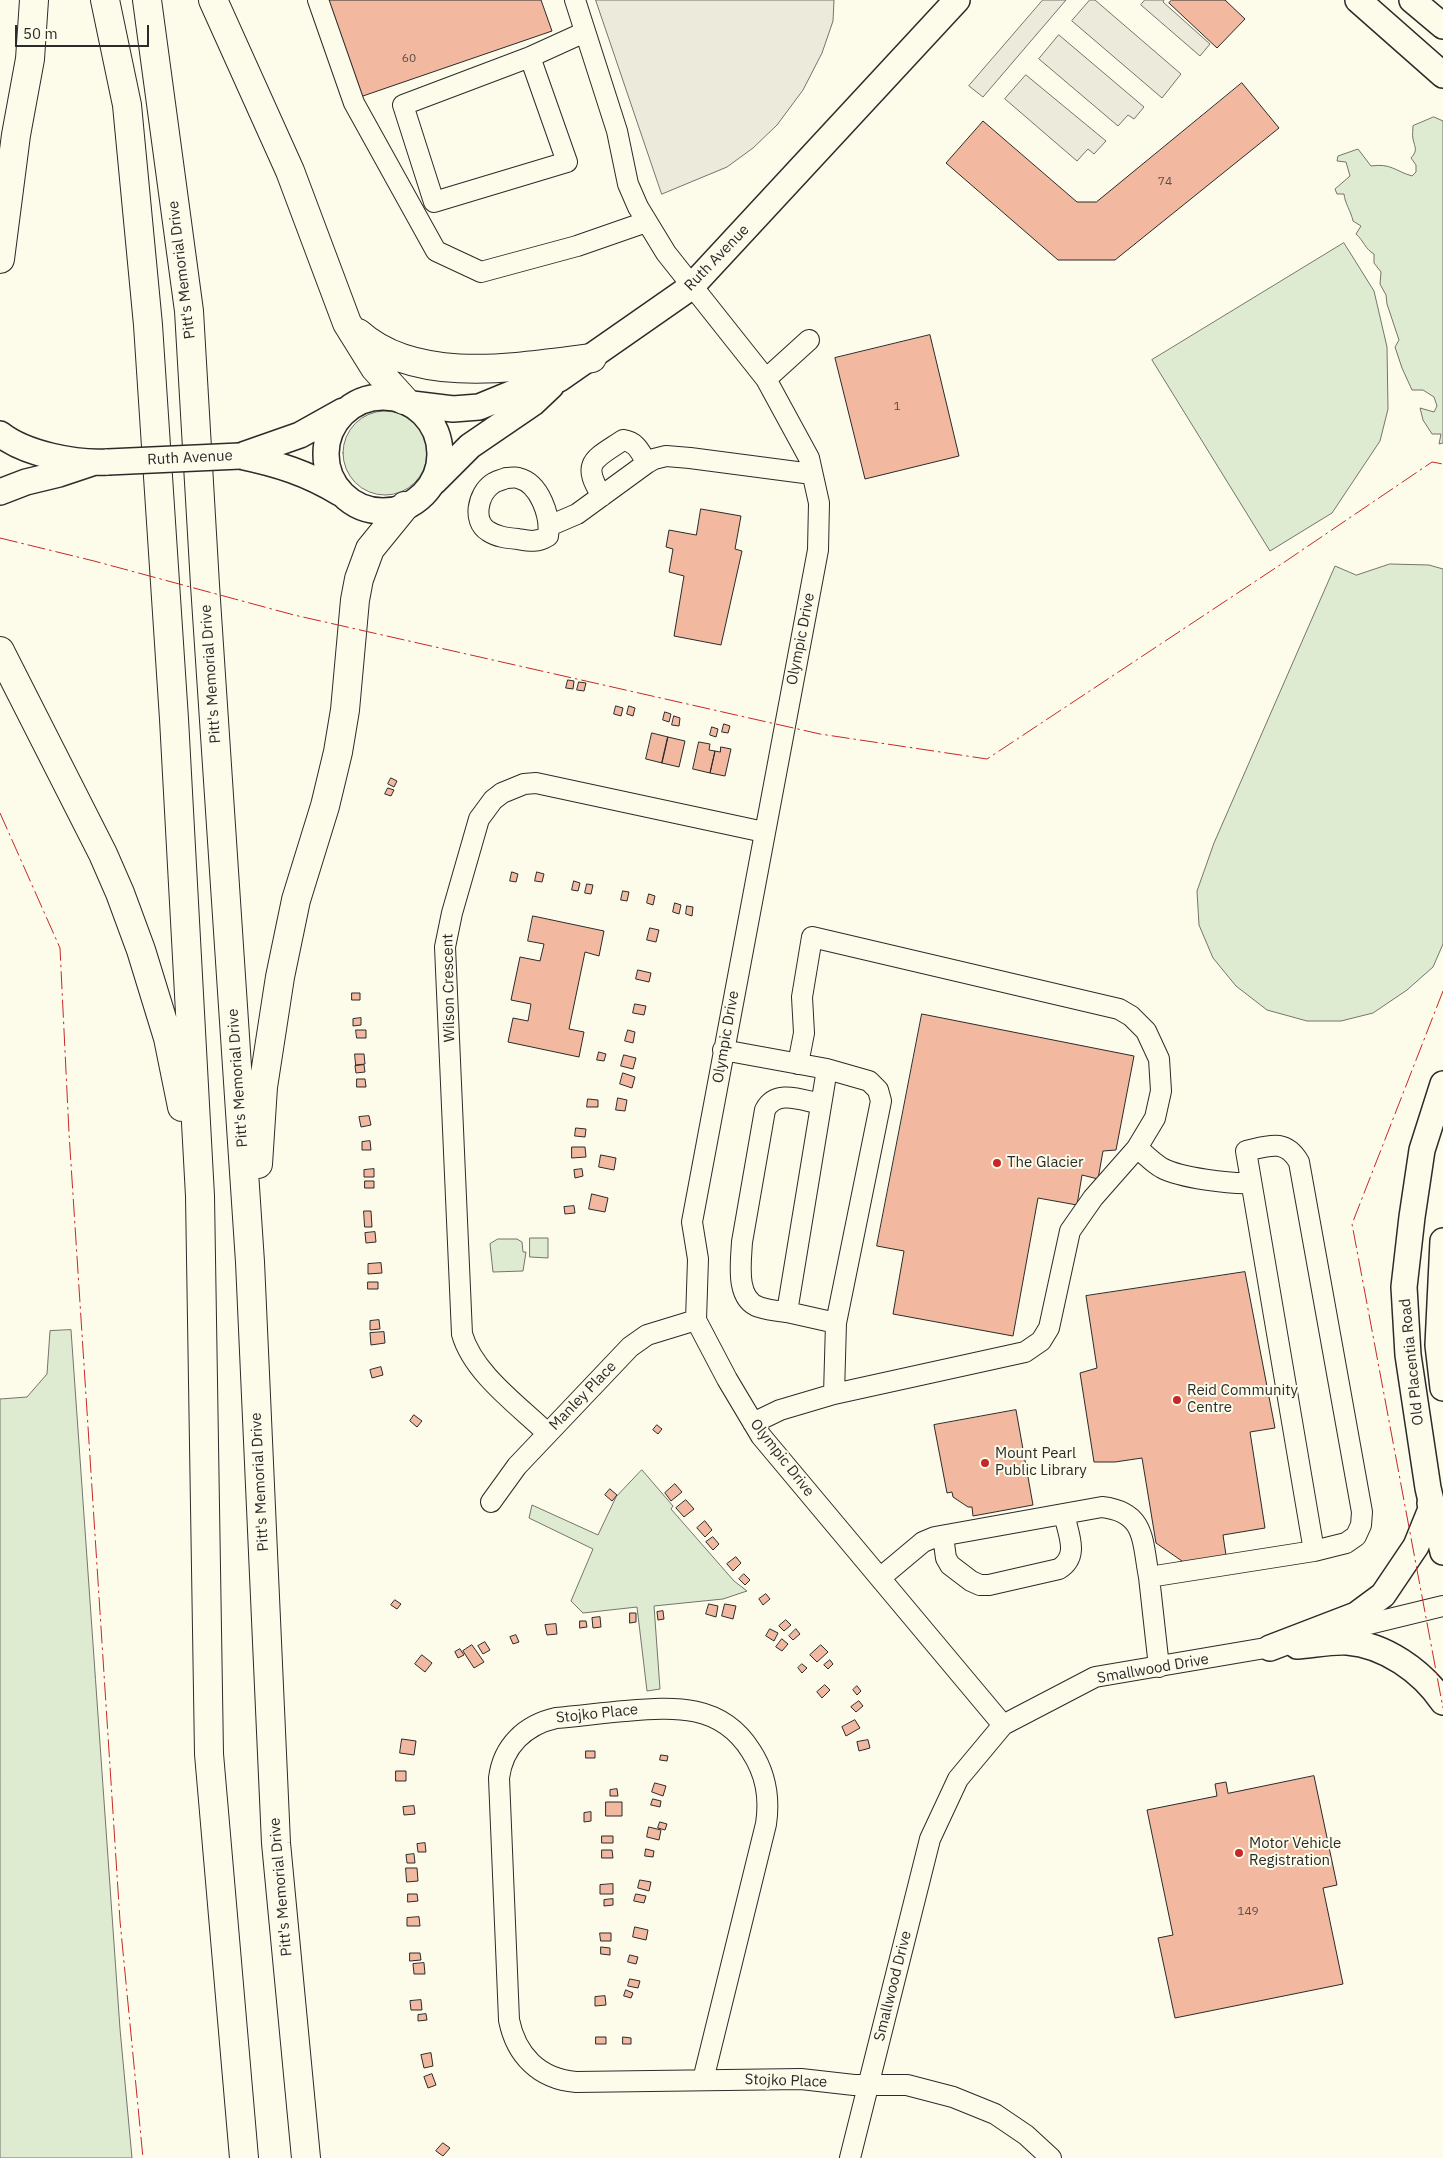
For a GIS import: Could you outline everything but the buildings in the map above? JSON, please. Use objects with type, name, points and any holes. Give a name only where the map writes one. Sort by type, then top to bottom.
[{"type":"highway","points":[[0,259],[2,220],[30,59],[34,0]]},
{"type":"highway","points":[[105,0],[127,105],[148,325],[174,729],[200,1196],[209,1754],[244,2158]]},
{"type":"highway","name":"Pitt's Memorial Drive","points":[[147,0],[189,311],[250,1262],[276,1843],[306,2158]]},
{"type":"highway","points":[[213,0],[290,171],[347,323],[375,368],[408,402]]},
{"type":"highway","points":[[347,323],[370,344],[401,358],[424,365],[500,369],[592,358]]},
{"type":"highway","points":[[250,1262],[263,1086],[280,977],[296,900],[326,806],[336,760],[345,710],[355,600],[359,579],[370,549],[406,506]]},
{"type":"highway","points":[[0,651],[104,854],[126,909],[141,950],[168,1038],[200,1196]]},
{"type":"main road","name":"Ruth Avenue","points":[[408,402],[453,409],[479,407],[514,393],[559,379],[592,358],[691,287],[957,0]]},
{"type":"main road","points":[[1358,0],[1443,75]]},
{"type":"main road","points":[[1412,0],[1443,26]]},
{"type":"main road","points":[[350,406],[336,423],[327,446],[326,455],[329,474],[340,493],[354,504],[376,511],[391,510],[406,506],[420,497],[470,446],[533,403],[559,379]]},
{"type":"main road","points":[[240,456],[300,435],[360,400],[380,395],[408,402],[429,419],[440,443],[439,468],[430,485]]},
{"type":"main road","points":[[0,434],[25,448],[100,463]]},
{"type":"main road","name":"Ruth Avenue","points":[[100,463],[240,456],[296,470],[315,478],[340,493]]},
{"type":"main road","points":[[0,492],[26,482],[100,463]]},
{"type":"main road","name":"Old Placentia Road","points":[[1443,1084],[1422,1150],[1404,1287],[1408,1355],[1428,1488],[1443,1552]]},
{"type":"main road","name":"Old Placentia Road","points":[[1443,1242],[1438,1345],[1443,1388]]},
{"type":"main road","points":[[1270,1648],[1356,1615],[1383,1594],[1416,1546],[1431,1509],[1428,1488]]},
{"type":"main road","points":[[1270,1648],[1347,1642],[1376,1648],[1408,1666],[1436,1692],[1443,1702]]},
{"type":"street","points":[[318,0],[354,103],[436,251],[481,272],[577,246],[646,222]]},
{"type":"street","name":"Olympic Drive","points":[[575,0],[617,131],[628,184],[646,222],[691,287],[766,379],[809,458],[819,503],[818,550],[692,1222],[698,1259],[696,1320],[727,1379],[761,1436],[1003,1725]]},
{"type":"street","points":[[530,57],[567,162],[434,202],[403,105],[530,57],[585,32]]},
{"type":"street","points":[[766,379],[809,340]]},
{"type":"street","points":[[602,496],[590,473],[597,457],[623,440],[631,441],[638,447],[647,463]]},
{"type":"street","points":[[550,526],[578,514],[647,463],[666,456],[812,474]]},
{"type":"street","name":"Wilson Crescent","points":[[547,1433],[484,1372],[469,1353],[462,1334],[445,947],[450,920],[475,829],[486,809],[502,793],[524,784],[536,782],[764,832]]},
{"type":"street","points":[[753,1423],[780,1410],[834,1394],[1025,1352],[1042,1341],[1049,1328],[1070,1231],[1093,1198],[1137,1148],[1155,1118],[1161,1092],[1162,1077],[1160,1059],[1146,1031],[1130,1016],[1119,1009],[812,937],[802,997],[804,1033],[798,1064]]},
{"type":"street","points":[[723,1050],[827,1070],[869,1081],[878,1090],[881,1102],[836,1323],[834,1394]]},
{"type":"street","points":[[787,1312],[827,1070]]},
{"type":"street","points":[[821,1104],[779,1097],[770,1101],[765,1110],[742,1242],[742,1284],[745,1295],[750,1302],[758,1307],[836,1323]]},
{"type":"street","points":[[1149,1577],[1314,1551],[1346,1543],[1356,1536],[1362,1525],[1362,1512],[1298,1162],[1294,1153],[1275,1144],[1246,1151],[1314,1551]]},
{"type":"street","points":[[1137,1148],[1162,1168],[1220,1181],[1251,1183]]},
{"type":"street","name":"Manley Place","points":[[491,1502],[508,1477],[547,1433],[639,1340],[656,1331],[696,1320]]},
{"type":"street","points":[[880,1578],[923,1542],[943,1536],[1102,1506],[1117,1508],[1136,1521],[1140,1530],[1149,1577],[1159,1667]]},
{"type":"street","points":[[943,1536],[946,1558],[950,1565],[971,1581],[989,1585],[1059,1569],[1067,1564],[1071,1556],[1071,1547],[1064,1514]]},
{"type":"street","name":"Smallwood Drive","points":[[850,2158],[930,1839],[958,1779],[1003,1725],[1095,1678],[1270,1648],[1443,1606]]},
{"type":"street","name":"Stojko Place","points":[[703,2080],[766,1824],[768,1797],[762,1771],[752,1752],[740,1736],[720,1720],[698,1711],[663,1708],[556,1718],[544,1721],[524,1732],[515,1740],[504,1757],[499,1778],[509,2020],[516,2045],[523,2056],[541,2072],[564,2081],[703,2080],[801,2079],[869,2085],[906,2085],[980,2107],[1010,2123],[1051,2158]]},
{"type":"green space","points":[[1434,117],[1443,121],[1443,443],[1439,444],[1441,434],[1432,434],[1423,420],[1420,408],[1434,412],[1437,406],[1434,397],[1423,390],[1412,390],[1395,347],[1399,340],[1387,304],[1386,295],[1380,284],[1381,272],[1374,263],[1374,254],[1356,234],[1361,226],[1353,221],[1344,194],[1337,194],[1335,189],[1350,176],[1346,162],[1337,161],[1338,156],[1358,149],[1371,166],[1388,167],[1412,176],[1416,172],[1416,165],[1411,158],[1415,153],[1413,126]]},
{"type":"green space","points":[[1344,243],[1374,291],[1387,347],[1388,409],[1380,441],[1332,513],[1270,551],[1152,360]]},
{"type":"green space","points":[[377,411],[393,411],[409,418],[420,429],[427,445],[424,469],[415,483],[409,488],[393,495],[377,495],[361,488],[350,477],[343,461],[343,445],[350,429],[361,418]]},
{"type":"green space","points":[[1390,564],[1429,565],[1443,569],[1443,944],[1433,967],[1407,990],[1373,1013],[1341,1021],[1307,1021],[1267,1010],[1236,986],[1213,958],[1199,925],[1197,891],[1214,843],[1335,566],[1356,575]]},
{"type":"green space","points":[[530,1238],[548,1238],[548,1258],[530,1257]]},
{"type":"green space","points":[[498,1239],[517,1239],[522,1242],[523,1252],[526,1252],[523,1271],[493,1272],[490,1244]]},
{"type":"green space","points":[[71,1330],[120,2029],[132,2158],[0,2158],[0,1399],[27,1397],[47,1374],[50,1331]]},
{"type":"green space","points":[[642,1470],[673,1506],[671,1509],[734,1581],[747,1591],[723,1599],[654,1606],[660,1689],[647,1691],[637,1607],[583,1613],[571,1601],[593,1549],[529,1518],[532,1505],[598,1535],[616,1497]]},
{"type":"shaded area","points":[[596,0],[834,0],[833,21],[822,53],[803,90],[777,125],[753,148],[727,167],[662,194]]},
{"type":"shaded area","points":[[1043,0],[1066,0],[983,97],[969,86]]},
{"type":"shaded area","points":[[1090,0],[1095,0],[1181,74],[1162,98],[1072,21]]},
{"type":"shaded area","points":[[1145,0],[1164,0],[1163,2],[1210,44],[1200,56],[1141,5]]},
{"type":"shaded area","points":[[1059,35],[1144,107],[1134,119],[1128,115],[1118,126],[1039,59]]},
{"type":"shaded area","points":[[1026,75],[1106,141],[1094,154],[1088,149],[1077,161],[1005,99]]},
{"type":"power","points":[[0,538],[94,561],[294,615],[820,734],[987,759],[1432,462],[1443,464]]},
{"type":"power","points":[[0,813],[60,948],[69,1133],[120,1921],[143,2158]]},
{"type":"power","points":[[1443,991],[1352,1224],[1443,1708]]},
{"type":"place","name":"The Glacier","points":[[997,1163]]},
{"type":"place","name":"Reid Community Centre","points":[[1177,1400]]},
{"type":"place","name":"Mount Pearl Public Library","points":[[985,1463]]},
{"type":"place","name":"Motor Vehicle Registration","points":[[1239,1853]]}]
